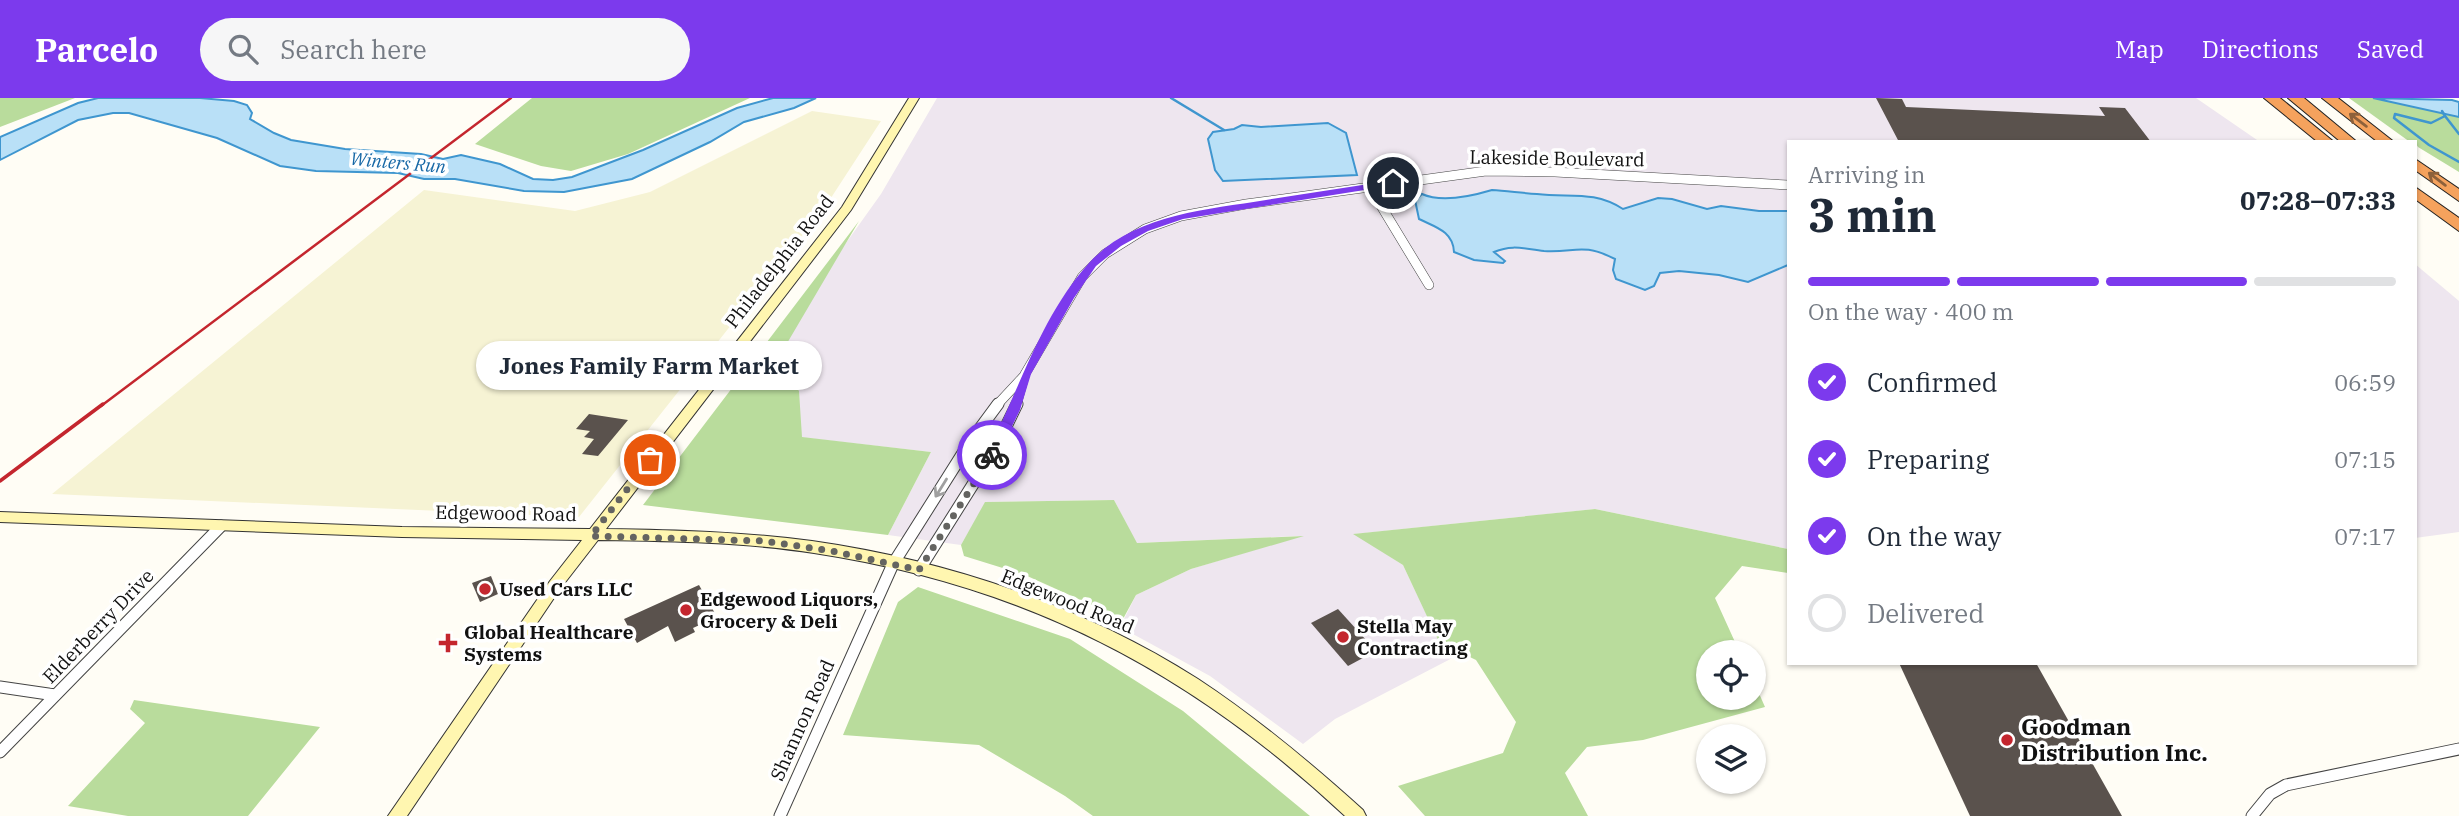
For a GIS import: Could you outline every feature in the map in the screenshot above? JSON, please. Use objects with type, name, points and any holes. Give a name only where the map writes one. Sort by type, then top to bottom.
[{"type":"highway","points":[[2271,98],[2325,140]]},
{"type":"highway","points":[[2295,98],[2348,140]]},
{"type":"highway","points":[[2329,98],[2384,140]]},
{"type":"highway","points":[[2417,164],[2459,196]]},
{"type":"highway","points":[[2417,194],[2459,226]]},
{"type":"highway","points":[[2417,210],[2459,241]]},
{"type":"street","name":"Philadelphia Road","points":[[397,816],[591,536],[833,227],[914,98]]},
{"type":"street","name":"Lakeside Boulevard","points":[[919,570],[994,452],[1014,410],[1026,374],[1083,277],[1105,254],[1132,235],[1157,224],[1202,212],[1462,173],[1506,171],[1787,185]]},
{"type":"street","points":[[1369,186],[1429,285]]},
{"type":"street","name":"Lakeside Boulevard","points":[[893,564],[970,442],[995,407],[1026,374]]},
{"type":"street","name":"Edgewood Road","points":[[0,517],[764,541],[893,564],[1049,612],[1164,667],[1272,743],[1357,816]]},
{"type":"street","name":"Elderberry Drive","points":[[0,752],[221,526]]},
{"type":"street","name":"Shannon Road","points":[[780,816],[893,564]]},
{"type":"street","points":[[0,687],[55,695]]},
{"type":"street","points":[[2252,816],[2270,794],[2286,785],[2459,750]]},
{"type":"shaded area","points":[[937,98],[2196,98],[2257,140],[1787,140],[1787,549],[1595,509],[1355,534],[1403,565],[1439,641],[1462,653],[1335,719],[1303,744],[1210,676],[1120,627],[1136,595],[1191,569],[1300,536],[1136,543],[1114,500],[986,502],[961,545],[888,535],[931,452],[789,436],[766,355],[881,194]]},
{"type":"shaded area","points":[[812,111],[881,121],[827,204],[579,517],[52,494],[424,190],[575,211],[650,192]]},
{"type":"shaded area","points":[[2417,266],[2459,301],[2459,532],[2417,538]]},
{"type":"green space","points":[[0,98],[75,98],[0,127]]},
{"type":"green space","points":[[532,98],[750,98],[628,154],[571,171],[541,166],[475,144]]},
{"type":"green space","points":[[2349,98],[2373,98],[2459,117],[2459,172],[2418,147],[2417,140],[2407,140]]},
{"type":"green space","points":[[859,221],[776,362],[799,391],[802,437],[931,452],[888,535],[643,505]]},
{"type":"green space","points":[[1114,500],[1137,543],[1304,536],[1191,569],[1136,595],[1123,619],[1025,575],[964,556],[961,545],[985,502]]},
{"type":"green space","points":[[1595,509],[1787,549],[1787,573],[1742,566],[1715,598],[1734,640],[1696,640],[1696,710],[1754,710],[1643,740],[1587,747],[1565,773],[1588,816],[1425,816],[1398,786],[1503,753],[1516,722],[1476,660],[1439,642],[1403,565],[1353,534]]},
{"type":"green space","points":[[918,587],[1070,639],[1183,711],[1310,816],[1093,816],[1065,796],[979,745],[843,735],[898,602]]},
{"type":"green space","points":[[134,700],[320,727],[248,816],[128,816],[68,806],[145,723],[130,709]]},
{"type":"water","name":"Winters Run","points":[[98,98],[200,98],[234,101],[247,105],[252,113],[250,119],[291,140],[345,149],[421,154],[443,159],[461,155],[500,164],[533,179],[553,180],[572,177],[643,150],[737,108],[773,98],[816,98],[794,108],[744,122],[710,142],[632,179],[564,192],[524,191],[455,179],[424,179],[398,173],[316,171],[280,166],[217,138],[129,113],[113,113],[78,120],[0,160],[0,137],[78,103]]},
{"type":"water","points":[[2373,98],[2452,100],[2459,102],[2459,117]]},
{"type":"water","points":[[1328,123],[1346,133],[1357,175],[1223,181],[1215,170],[1208,139],[1213,132],[1242,125],[1261,127]]},
{"type":"water","points":[[1492,190],[1591,197],[1623,209],[1658,198],[1707,209],[1721,206],[1759,211],[1787,211],[1787,265],[1748,282],[1719,275],[1679,271],[1660,273],[1654,286],[1645,290],[1616,279],[1613,270],[1615,259],[1594,251],[1513,248],[1494,252],[1505,261],[1503,263],[1474,260],[1454,252],[1447,234],[1419,219],[1415,200],[1422,194],[1439,198]]},
{"type":"building","points":[[1876,98],[1902,99],[1906,107],[2105,116],[2099,107],[2125,108],[2149,140],[1898,140]]},
{"type":"building","points":[[589,414],[628,420],[598,456],[582,454],[594,439],[584,437],[590,431],[576,429]]},
{"type":"building","name":"Used Cars LLC","points":[[491,576],[498,594],[480,602],[472,583]]},
{"type":"building","name":"Edgewood Liquors, Grocery & Deli","points":[[699,585],[717,617],[693,628],[695,632],[675,642],[668,626],[637,643],[624,619]]},
{"type":"building","name":"Stella May Contracting","points":[[1338,609],[1376,651],[1348,666],[1311,623]]},
{"type":"building","name":"Goodman Distribution Inc.","points":[[1900,665],[2037,665],[2122,816],[1970,816]]},
{"type":"waterway","points":[[1171,98],[1224,130]]},
{"type":"waterway","points":[[2442,111],[2445,116]]},
{"type":"waterway","points":[[2445,116],[2431,123],[2395,114],[2394,118],[2429,145],[2459,162]]},
{"type":"waterway","points":[[2445,116],[2459,134]]},
{"type":"railway","points":[[101,406],[511,98]]},
{"type":"railway","points":[[0,481],[103,404]]},
{"type":"way so far","points":[[650,460],[591,536],[764,541],[832,551],[919,570],[992,455]]},
{"type":"place","name":"Jones Family Farm Market","points":[[650,460]]},
{"type":"place","name":"Used Cars LLC","points":[[485,589]]},
{"type":"place","name":"Edgewood Liquors, Grocery & Deli","points":[[686,610]]},
{"type":"place","name":"Stella May Contracting","points":[[1343,637]]},
{"type":"place","name":"Global Healthcare Systems","points":[[448,643]]},
{"type":"place","name":"Goodman Distribution Inc.","points":[[2007,740]]},
{"type":"route","points":[[992,455],[1014,410],[1026,374],[1069,298],[1093,264],[1118,244],[1145,229],[1181,216],[1393,183]]}]
